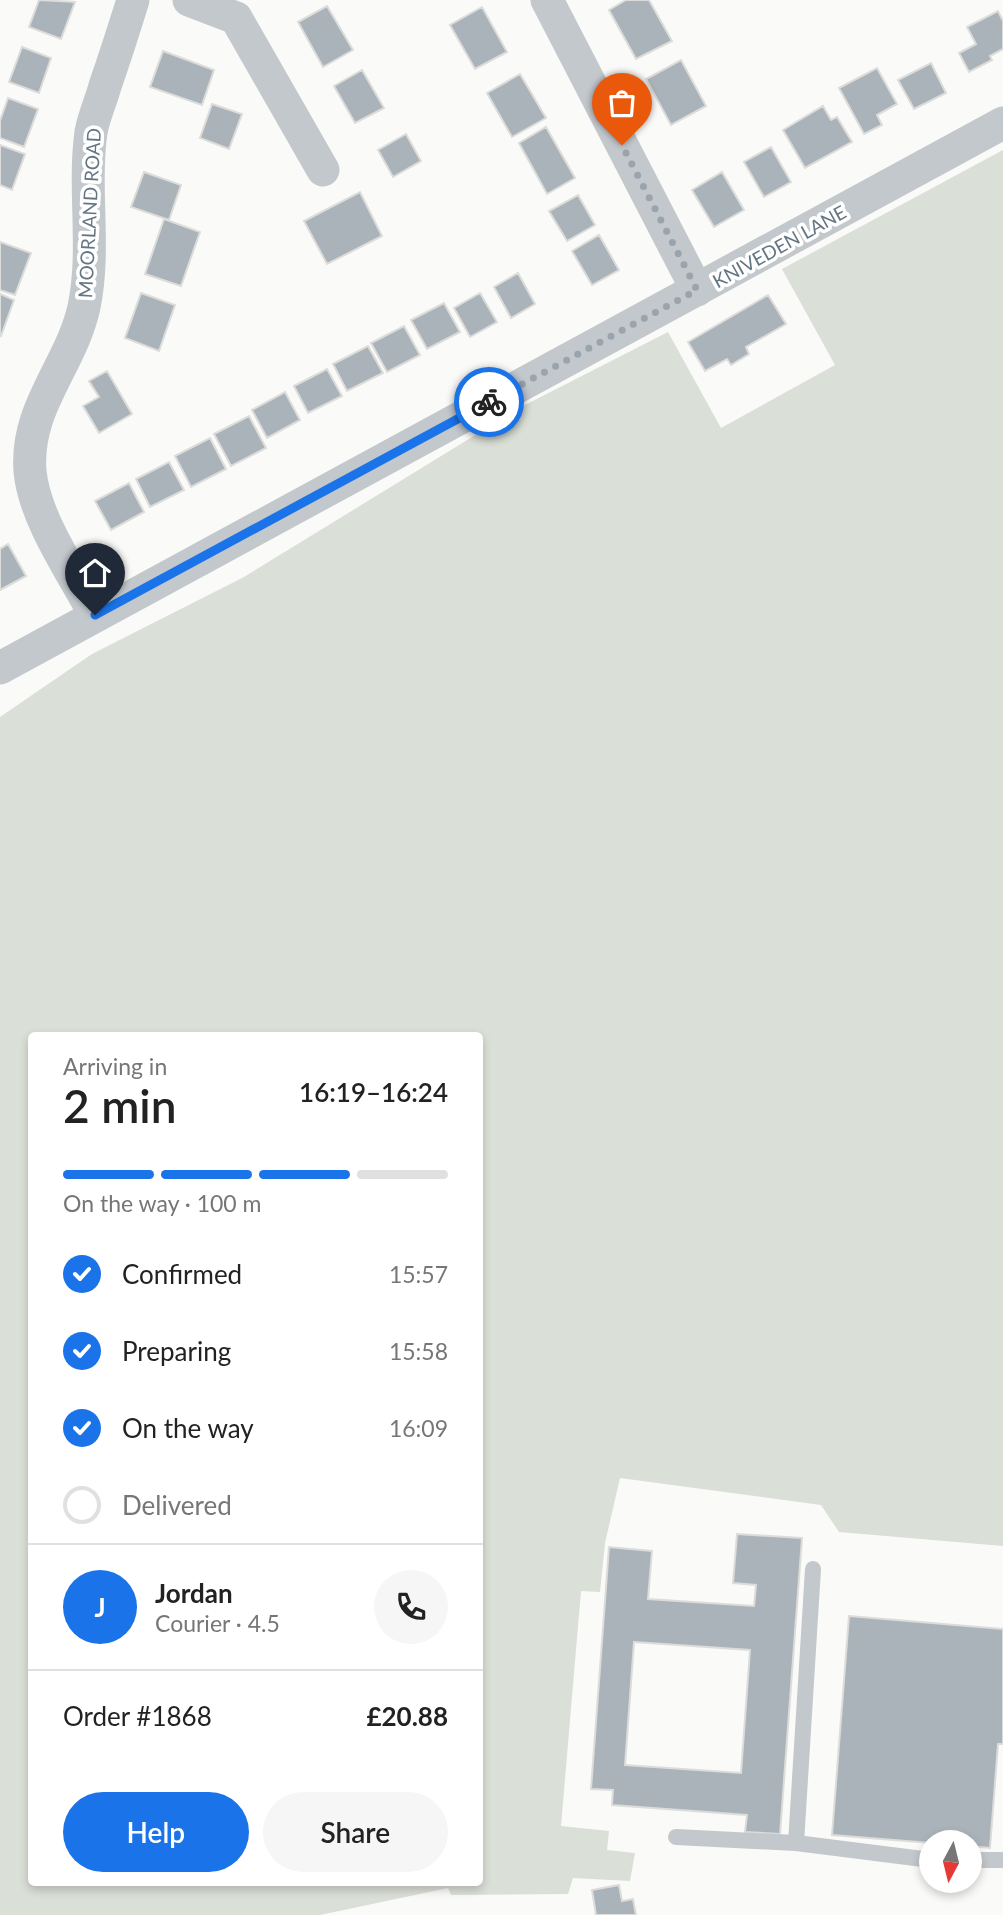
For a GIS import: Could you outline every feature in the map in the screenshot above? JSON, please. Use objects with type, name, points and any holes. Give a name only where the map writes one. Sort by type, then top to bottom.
[{"type":"street","name":"MOORLAND ROAD","points":[[95,615],[38,508],[30,473],[29,444],[38,410],[70,347],[84,308],[89,270],[88,175],[92,130],[133,0]]},
{"type":"street","points":[[189,0],[236,18],[307,161]]},
{"type":"street","points":[[547,0],[697,290]]},
{"type":"street","name":"KNIVEDEN LANE","points":[[0,668],[1003,123]]},
{"type":"lane","points":[[796,1843],[813,1569]]},
{"type":"lane","points":[[676,1837],[796,1843],[919,1858]]},
{"type":"lane","points":[[982,1860],[1003,1860]]},
{"type":"shaded area","points":[[1003,150],[1003,1546],[839,1532],[821,1505],[620,1478],[605,1543],[600,1592],[581,1591],[561,1826],[609,1831],[607,1850],[635,1853],[630,1881],[573,1878],[568,1894],[451,1895],[448,1888],[320,1915],[0,1915],[0,717],[92,654],[244,577],[521,407],[668,332],[721,428],[835,365],[782,269]]},
{"type":"building","points":[[39,0],[75,2],[61,39],[29,27]]},
{"type":"building","points":[[626,0],[649,0],[672,41],[636,59],[609,10]]},
{"type":"building","points":[[327,6],[353,50],[323,67],[298,22]]},
{"type":"building","points":[[482,7],[507,52],[475,69],[450,25]]},
{"type":"building","points":[[998,11],[1003,21],[1003,49],[990,56],[992,60],[969,72],[959,53],[976,44],[967,27]]},
{"type":"building","points":[[22,47],[51,58],[39,93],[9,82]]},
{"type":"building","points":[[163,51],[214,70],[202,105],[150,87]]},
{"type":"building","points":[[681,60],[706,106],[671,125],[646,79]]},
{"type":"building","points":[[931,63],[946,93],[914,109],[898,80]]},
{"type":"building","points":[[877,68],[897,104],[877,115],[882,125],[864,134],[839,88]]},
{"type":"building","points":[[362,70],[384,108],[355,123],[334,86]]},
{"type":"building","points":[[520,74],[546,118],[512,137],[487,93]]},
{"type":"building","points":[[8,98],[38,109],[24,147],[0,138],[0,121]]},
{"type":"building","points":[[212,104],[242,114],[229,149],[200,138]]},
{"type":"building","points":[[823,106],[831,120],[837,117],[852,142],[805,168],[783,130]]},
{"type":"building","points":[[546,127],[575,178],[547,194],[519,143]]},
{"type":"building","points":[[406,134],[421,161],[393,177],[378,150]]},
{"type":"building","points":[[0,145],[25,154],[12,190],[0,185]]},
{"type":"building","points":[[771,147],[791,182],[764,197],[744,162]]},
{"type":"building","points":[[144,172],[181,185],[169,220],[131,207]]},
{"type":"building","points":[[722,172],[744,210],[714,227],[692,190]]},
{"type":"building","points":[[360,192],[382,236],[327,264],[304,221]]},
{"type":"building","points":[[578,195],[595,225],[567,241],[549,211]]},
{"type":"building","points":[[164,219],[200,232],[181,286],[145,274]]},
{"type":"building","points":[[599,235],[619,270],[592,285],[572,251]]},
{"type":"building","points":[[0,242],[31,253],[15,295],[0,290]]},
{"type":"building","points":[[518,273],[535,304],[511,318],[494,287]]},
{"type":"building","points":[[141,293],[175,305],[159,351],[125,338]]},
{"type":"building","points":[[480,293],[497,322],[470,337],[454,308]]},
{"type":"building","points":[[0,294],[14,300],[1,336],[0,335]]},
{"type":"building","points":[[768,295],[786,324],[746,347],[749,354],[731,365],[727,359],[705,371],[688,342]]},
{"type":"building","points":[[444,303],[460,332],[427,349],[411,320]]},
{"type":"building","points":[[404,326],[420,355],[387,372],[371,343]]},
{"type":"building","points":[[368,346],[383,373],[347,391],[333,364]]},
{"type":"building","points":[[327,369],[342,396],[308,413],[294,386]]},
{"type":"building","points":[[107,371],[132,414],[99,433],[83,406],[99,397],[89,381]]},
{"type":"building","points":[[285,392],[300,420],[267,438],[252,410]]},
{"type":"building","points":[[249,416],[266,448],[231,466],[214,434]]},
{"type":"building","points":[[210,438],[226,469],[191,487],[175,456]]},
{"type":"building","points":[[169,462],[184,490],[150,507],[136,479]]},
{"type":"building","points":[[129,483],[144,512],[111,530],[95,501]]},
{"type":"building","points":[[8,544],[26,576],[0,590],[0,549]]},
{"type":"building","points":[[737,1534],[802,1538],[780,1834],[745,1832],[747,1815],[612,1805],[613,1790],[591,1789],[609,1547],[652,1551],[648,1599],[754,1606],[756,1585],[733,1583]],"holes":[[[634,1642],[750,1650],[741,1773],[625,1765]]]},
{"type":"building","points":[[849,1616],[1003,1629],[1003,1744],[998,1744],[990,1848],[982,1847],[982,1830],[919,1830],[919,1842],[832,1835]]},
{"type":"building","points":[[619,1885],[622,1901],[633,1899],[636,1915],[596,1915],[592,1890]]},
{"type":"way so far","points":[[489,402],[697,290],[622,145]]},
{"type":"route","points":[[95,615],[489,402]]}]
